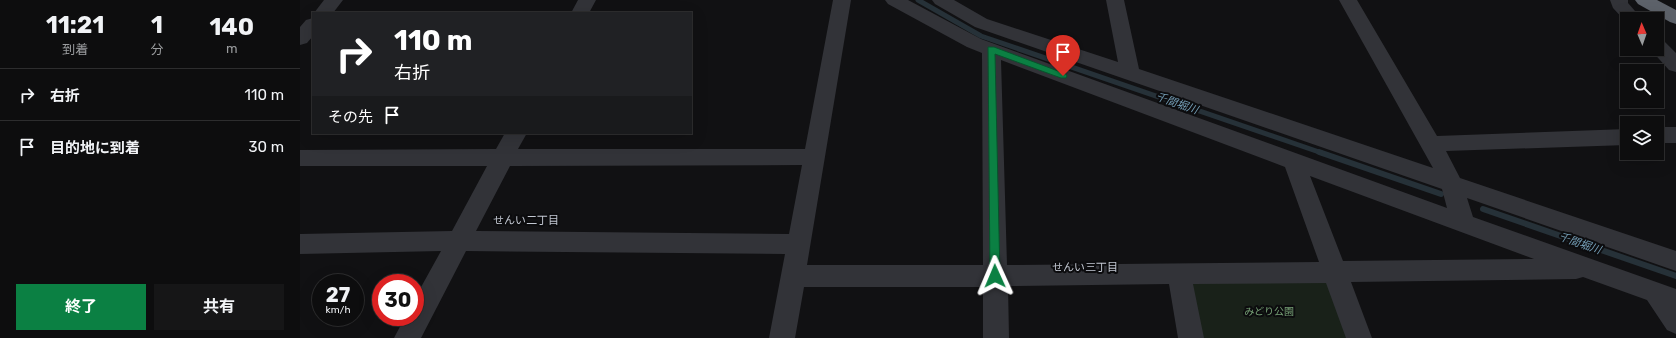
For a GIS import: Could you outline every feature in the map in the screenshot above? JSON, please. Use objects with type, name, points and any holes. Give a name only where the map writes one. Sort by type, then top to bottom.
[{"type":"highway","points":[[1644,0],[1676,18]]},
{"type":"highway","points":[[1672,0],[1676,2]]},
{"type":"street","points":[[324,12],[334,0]]},
{"type":"street","points":[[581,12],[587,0]]},
{"type":"street","points":[[782,338],[842,0]]},
{"type":"street","points":[[894,0],[974,43],[1294,162],[1666,296],[1676,322]]},
{"type":"street","points":[[940,0],[981,23],[1676,261]]},
{"type":"street","points":[[1115,0],[1130,73]]},
{"type":"street","points":[[1348,0],[1431,144],[1452,184],[1463,223]]},
{"type":"street","points":[[1619,0],[1619,4],[1626,12]]},
{"type":"street","points":[[300,39],[312,25]]},
{"type":"street","points":[[991,49],[996,338]]},
{"type":"street","points":[[1664,52],[1676,65]]},
{"type":"street","points":[[407,338],[515,134]]},
{"type":"street","points":[[1664,136],[1676,135]]},
{"type":"street","points":[[1431,144],[1620,137]]},
{"type":"street","points":[[300,158],[814,157]]},
{"type":"street","points":[[1294,162],[1359,338]]},
{"type":"street","points":[[300,244],[459,241],[799,244]]},
{"type":"street","points":[[793,276],[995,276],[1590,269]]},
{"type":"street","points":[[1179,274],[1191,338]]},
{"type":"green space","name":"みどり公園","points":[[1192,283],[1330,283],[1349,338],[1203,338]]},
{"type":"waterway","name":"千間堀川","points":[[918,0],[981,36],[1322,153]]},
{"type":"waterway","name":"千間堀川","points":[[1319,152],[1441,194]]},
{"type":"waterway","name":"千間堀川","points":[[1483,209],[1676,276]]},
{"type":"district","name":"せんい二丁目","points":[[526,220]]},
{"type":"district","name":"せんい三丁目","points":[[1085,267]]},
{"type":"route","points":[[995,276],[991,49],[1063,76]]}]
